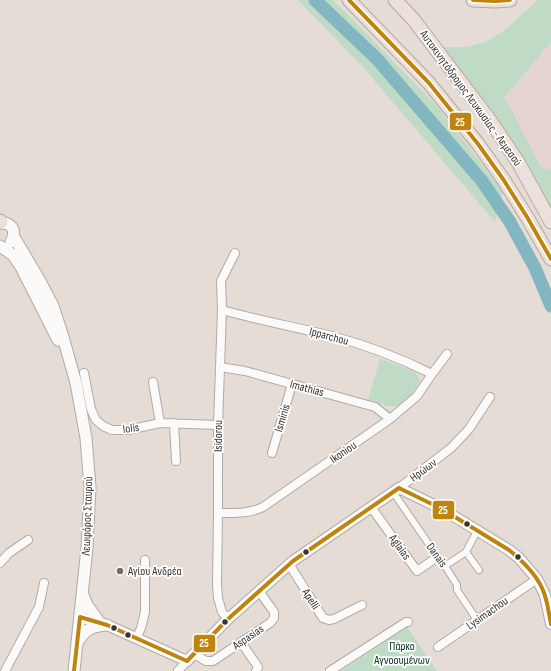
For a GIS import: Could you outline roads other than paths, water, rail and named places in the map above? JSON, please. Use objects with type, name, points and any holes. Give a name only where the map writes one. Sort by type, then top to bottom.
[{"type":"highway","points":[[349,0],[429,83],[478,144],[503,179],[551,259]]},
{"type":"highway","name":"Αυτοκινητόδρομος Λευκωσίας - Λεμεσού","points":[[395,0],[413,18],[489,119],[518,162],[551,222]]},
{"type":"highway","points":[[473,0],[510,0]]},
{"type":"main road","name":"Λεωφόρος Σταυρού","points":[[0,222],[6,223],[12,228],[14,237],[53,306],[76,383],[86,438],[90,487],[87,548],[74,671]]},
{"type":"main road","points":[[0,246],[9,244],[14,237]]},
{"type":"main road","name":"Λεωφόρος Σταυρού","points":[[0,246],[13,255],[21,267],[70,362]]},
{"type":"main road","points":[[77,643],[80,637],[87,630],[104,624],[87,605],[82,592]]},
{"type":"street","name":"Isidorou","points":[[228,619],[222,612],[218,598],[217,584],[218,425],[222,310],[221,281],[235,254]]},
{"type":"street","name":"Ipparchou","points":[[222,310],[333,336],[378,351],[432,374]]},
{"type":"street","name":"Ikoniou","points":[[218,513],[246,512],[263,507],[390,419],[417,396],[447,354]]},
{"type":"street","name":"Imathias","points":[[220,367],[245,371],[375,407],[390,419]]},
{"type":"street","name":"Iolis","points":[[84,373],[91,409],[96,420],[103,426],[112,430],[128,430],[160,423],[218,425]]},
{"type":"street","points":[[154,382],[160,423]]},
{"type":"street","name":"Isminis","points":[[272,453],[292,384]]},
{"type":"street","name":"Ηρώων","points":[[178,671],[228,619],[293,560],[396,490],[451,448],[469,429],[490,397]]},
{"type":"street","points":[[174,424],[176,461]]},
{"type":"street","points":[[396,490],[442,509],[509,550],[519,558],[537,579],[545,595],[551,624]]},
{"type":"street","name":"Danais","points":[[396,490],[434,552],[457,585],[457,590],[477,620]]},
{"type":"street","name":"Aglaias","points":[[371,507],[417,571],[433,560]]},
{"type":"street","points":[[445,566],[466,552],[477,530]]},
{"type":"street","points":[[0,563],[9,553],[28,540]]},
{"type":"street","points":[[466,552],[479,570]]},
{"type":"street","points":[[137,638],[145,612],[145,560]]},
{"type":"street","name":"Apelli","points":[[289,564],[324,618],[329,620],[334,619],[362,605]]},
{"type":"street","name":"Lysimachou","points":[[438,647],[537,579]]},
{"type":"street","points":[[5,671],[39,608],[44,583]]},
{"type":"street","name":"Aspasias","points":[[190,657],[213,661],[270,623],[274,618],[274,612],[259,591]]},
{"type":"street","points":[[80,616],[190,657]]},
{"type":"street","points":[[330,671],[408,622]]},
{"type":"street","points":[[241,642],[258,667],[256,671]]},
{"type":"waterway","points":[[315,0],[377,59],[482,181],[510,222],[535,268],[551,306]]},
{"type":"place","name":"Αγίου Ανδρέα","points":[[120,571]]},
{"type":"park label","name":"Πάρκο Αγνοουμένων","points":[[402,653]]}]
